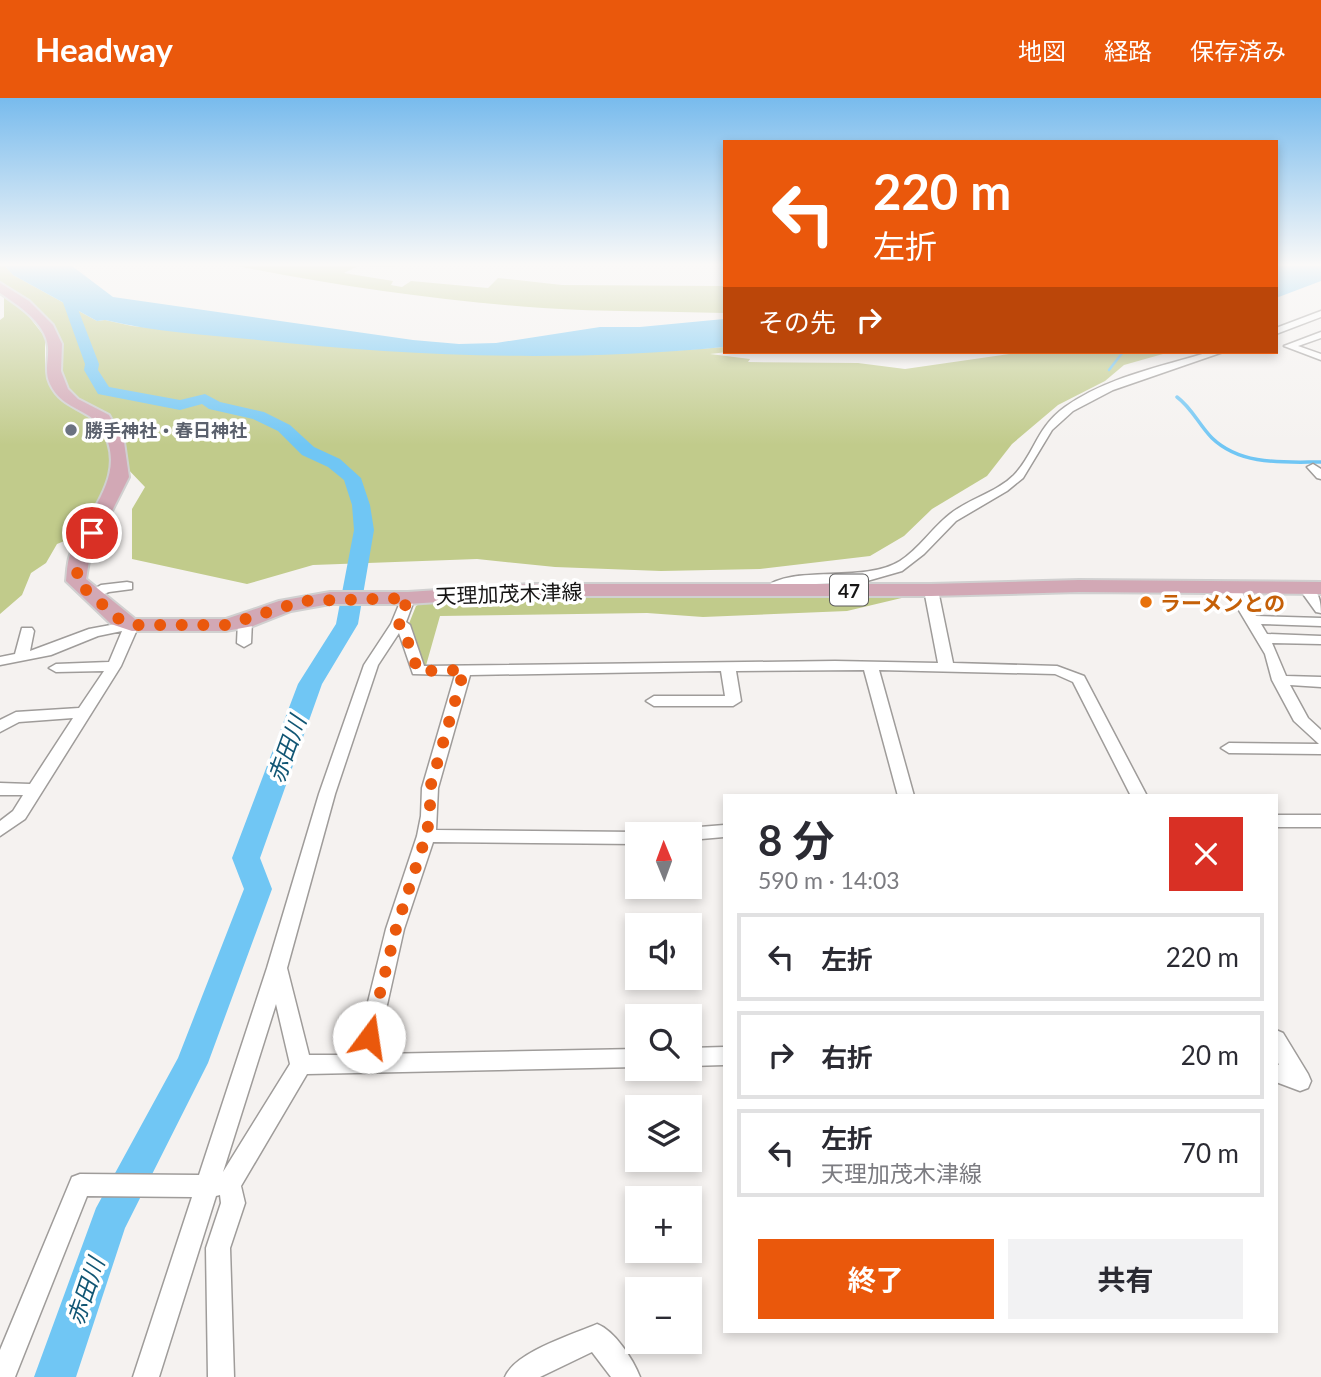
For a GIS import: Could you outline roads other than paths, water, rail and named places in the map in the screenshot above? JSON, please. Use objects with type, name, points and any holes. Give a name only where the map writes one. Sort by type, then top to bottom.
[{"type":"main road","points":[[43,326],[54,338],[51,368],[63,392],[78,406],[99,415],[113,435],[120,463],[120,477],[80,555],[76,581],[89,596],[119,619],[132,625]]},
{"type":"main road","name":"天理加茂木津線","points":[[132,625],[209,626],[244,632],[286,605],[330,598],[408,598],[530,590],[931,590],[1017,586],[1313,587]]},
{"type":"street","points":[[1321,335],[1289,346],[1321,357]]},
{"type":"street","points":[[770,589],[778,585],[887,573],[898,568],[921,553],[953,517],[1007,486],[1019,475],[1053,422],[1080,402],[1150,374],[1212,354]]},
{"type":"street","points":[[1321,467],[1313,467],[1321,476]]},
{"type":"street","points":[[89,596],[106,589],[127,586]]},
{"type":"street","points":[[1232,587],[1272,654],[1279,680],[1302,721],[1321,739]]},
{"type":"street","points":[[1313,587],[1321,609]]},
{"type":"street","points":[[931,590],[946,667]]},
{"type":"street","points":[[146,1377],[217,1185],[327,794],[371,665],[398,624],[408,598]]},
{"type":"street","points":[[1252,620],[1321,622]]},
{"type":"street","points":[[398,624],[402,625],[418,671],[870,666],[1057,670],[1075,676],[1138,794]]},
{"type":"street","points":[[0,661],[46,652],[94,632],[132,625]]},
{"type":"street","points":[[0,830],[19,815],[114,666],[132,625]]},
{"type":"street","points":[[22,657],[27,631]]},
{"type":"street","points":[[1262,638],[1321,640]]},
{"type":"street","points":[[56,668],[114,666]]},
{"type":"street","points":[[870,666],[905,794]]},
{"type":"street","points":[[654,701],[733,701],[728,667]]},
{"type":"street","points":[[363,1064],[396,929],[426,836],[430,816],[430,788],[464,670]]},
{"type":"street","points":[[1279,680],[1321,682]]},
{"type":"street","points":[[0,727],[16,717],[82,713]]},
{"type":"street","points":[[1229,748],[1321,749]]},
{"type":"street","points":[[0,789],[33,790]]},
{"type":"street","points":[[1278,821],[1321,821]]},
{"type":"street","points":[[702,833],[723,831]]},
{"type":"street","points":[[426,836],[625,838]]},
{"type":"street","points":[[217,1185],[301,1065],[277,968]]},
{"type":"street","points":[[1278,1042],[1300,1081],[1278,1074]]},
{"type":"street","points":[[702,1057],[723,1056]]},
{"type":"street","points":[[301,1065],[625,1058]]},
{"type":"street","points":[[2,1377],[80,1185],[217,1185],[233,1203],[218,1248],[221,1377]]},
{"type":"street","points":[[518,1377],[536,1364],[597,1337],[627,1377]]},
{"type":"water","points":[[136,326],[313,326],[459,344],[496,343],[600,327],[723,326],[723,347],[608,355],[433,354],[316,346]]},
{"type":"waterway","name":"赤田川","points":[[55,1377],[109,1221],[192,1063],[258,889],[246,858],[310,684],[347,624],[364,530],[361,505],[352,478],[334,463],[308,451],[284,428],[258,415],[215,406],[205,399],[180,405],[103,391],[91,370],[92,364],[78,326]]},
{"type":"waterway","points":[[1109,370],[1121,354]]},
{"type":"waterway","points":[[1177,397],[1212,438],[1236,454],[1264,460],[1321,462]]},
{"type":"place","name":"勝手神社・春日神社","points":[[71,430]]},
{"type":"place","name":"ラーメンとの","points":[[1146,602]]}]
